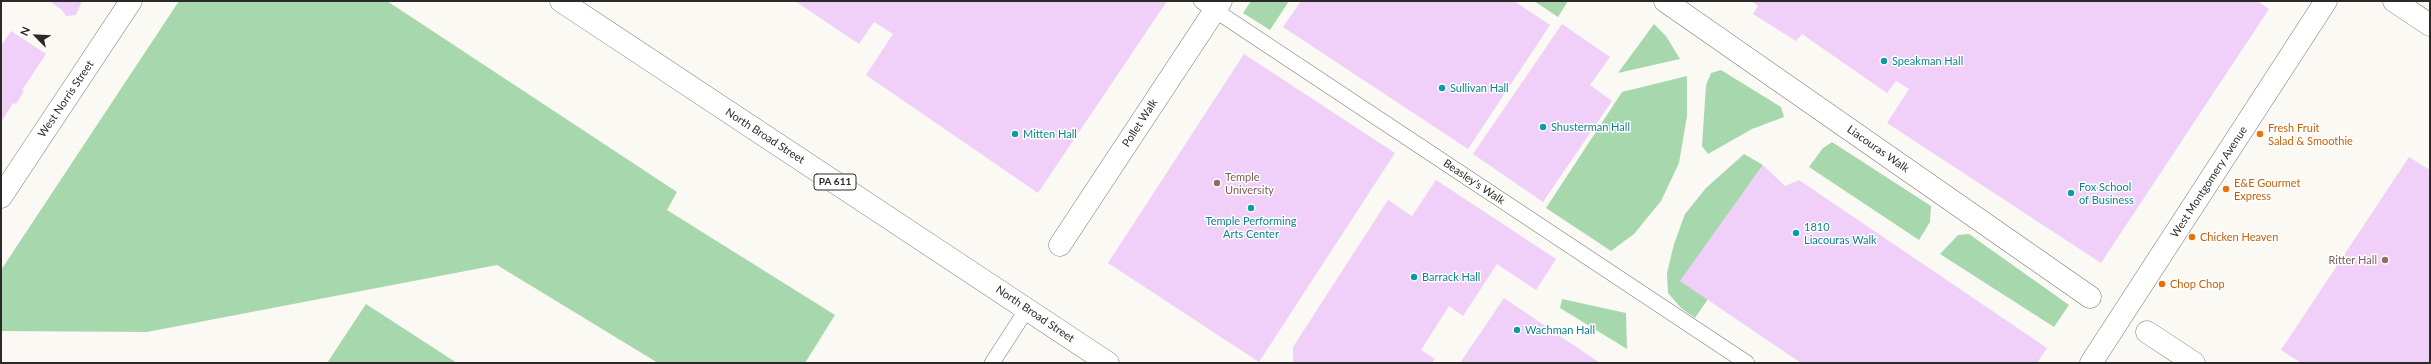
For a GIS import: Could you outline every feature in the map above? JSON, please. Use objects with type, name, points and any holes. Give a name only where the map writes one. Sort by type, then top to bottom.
[{"type":"street","name":"West Norris Street","points":[[4,188],[131,1]]},
{"type":"street","name":"North Broad Street","points":[[561,1],[1108,363]]},
{"type":"street","name":"Liacouras Walk","points":[[1665,1],[2090,296]]},
{"type":"street","name":"West Montgomery Avenue","points":[[2091,363],[2326,1]]},
{"type":"street","points":[[2394,1],[2430,25]]},
{"type":"street","name":"Pollet Walk","points":[[1060,245],[1212,4]]},
{"type":"street","points":[[2147,332],[2194,363]]},
{"type":"lane","name":"Beasley's Walk","points":[[1212,4],[1748,363]]},
{"type":"lane","points":[[992,363],[1027,309]]},
{"type":"green space","points":[[179,1],[387,1],[677,192],[667,210],[835,315],[805,363],[658,363],[497,265],[147,332],[1,331],[1,270]]},
{"type":"green space","points":[[1251,1],[1289,1],[1270,30],[1243,13]]},
{"type":"green space","points":[[1534,1],[1568,1],[1558,17]]},
{"type":"green space","points":[[1654,24],[1666,36],[1680,59],[1618,73]]},
{"type":"green space","points":[[1721,70],[1781,107],[1784,117],[1752,129],[1708,154],[1702,146],[1706,85],[1711,73]]},
{"type":"green space","points":[[1687,76],[1687,116],[1679,163],[1661,201],[1634,234],[1611,251],[1546,208],[1622,92]]},
{"type":"green space","points":[[1832,142],[1931,206],[1930,222],[1919,240],[1809,167],[1823,148]]},
{"type":"green space","points":[[1744,154],[1763,165],[1681,280],[1708,299],[1695,318],[1681,308],[1668,293],[1667,273],[1674,244],[1685,214],[1706,188]]},
{"type":"green space","points":[[1969,234],[2069,305],[2054,327],[1940,254],[1958,235]]},
{"type":"green space","points":[[1562,299],[1626,313],[1627,349],[1560,308]]},
{"type":"green space","points":[[366,304],[457,363],[327,363]]},
{"type":"building","points":[[49,1],[82,1],[76,15],[66,16],[62,10]]},
{"type":"building","name":"Mitten Hall","points":[[795,1],[1167,1],[1038,193],[866,75],[893,34],[874,22],[859,44]]},
{"type":"building","name":"Sullivan Hall","points":[[1301,1],[1514,1],[1550,25],[1468,149],[1283,27]]},
{"type":"building","name":"Fox School of Business","points":[[1751,1],[2257,1],[2269,9],[2101,263],[1887,123],[1909,89],[1896,81],[1887,93],[1802,34],[1796,41],[1753,14],[1758,6]]},
{"type":"building","name":"Shusterman Hall","points":[[1562,24],[1610,57],[1590,85],[1612,101],[1543,202],[1473,154]]},
{"type":"building","points":[[11,31],[46,54],[22,90],[24,91],[16,104],[13,103],[1,122],[1,46]]},
{"type":"building","name":"Temple Performing Arts Center","points":[[1244,54],[1395,153],[1259,362],[1108,263]]},
{"type":"building","name":"Ritter Hall","points":[[2409,157],[2430,170],[2430,363],[2301,363],[2281,350]]},
{"type":"building","name":"1810 Liacouras Walk","points":[[1763,165],[1785,186],[1799,180],[2047,348],[2037,363],[1801,363],[1680,281]]},
{"type":"building","name":"Barrack Hall","points":[[1436,180],[1556,259],[1536,290],[1497,264],[1463,316],[1449,306],[1421,350],[1435,359],[1432,363],[1293,363],[1293,347],[1388,200],[1412,216]]},
{"type":"building","name":"Wachman Hall","points":[[1504,298],[1600,363],[1460,363]]},
{"type":"place","name":"Speakman Hall","points":[[1884,61]]},
{"type":"place","name":"Sullivan Hall","points":[[1442,88]]},
{"type":"place","name":"Shusterman Hall","points":[[1543,127]]},
{"type":"place","name":"Mitten Hall","points":[[1015,134]]},
{"type":"place","name":"Fresh Fruit Salad & Smoothie","points":[[2260,134]]},
{"type":"place","name":"Temple University","points":[[1217,183]]},
{"type":"place","name":"E&E Gourmet Express","points":[[2226,189]]},
{"type":"place","name":"Fox School of Business","points":[[2071,193]]},
{"type":"place","name":"Temple Performing Arts Center","points":[[1251,208]]},
{"type":"place","name":"1810 Liacouras Walk","points":[[1796,233]]},
{"type":"place","name":"Chicken Heaven","points":[[2192,237]]},
{"type":"place","name":"Ritter Hall","points":[[2385,260]]},
{"type":"place","name":"Barrack Hall","points":[[1414,277]]},
{"type":"place","name":"Chop Chop","points":[[2162,284]]},
{"type":"place","name":"Wachman Hall","points":[[1517,330]]}]
